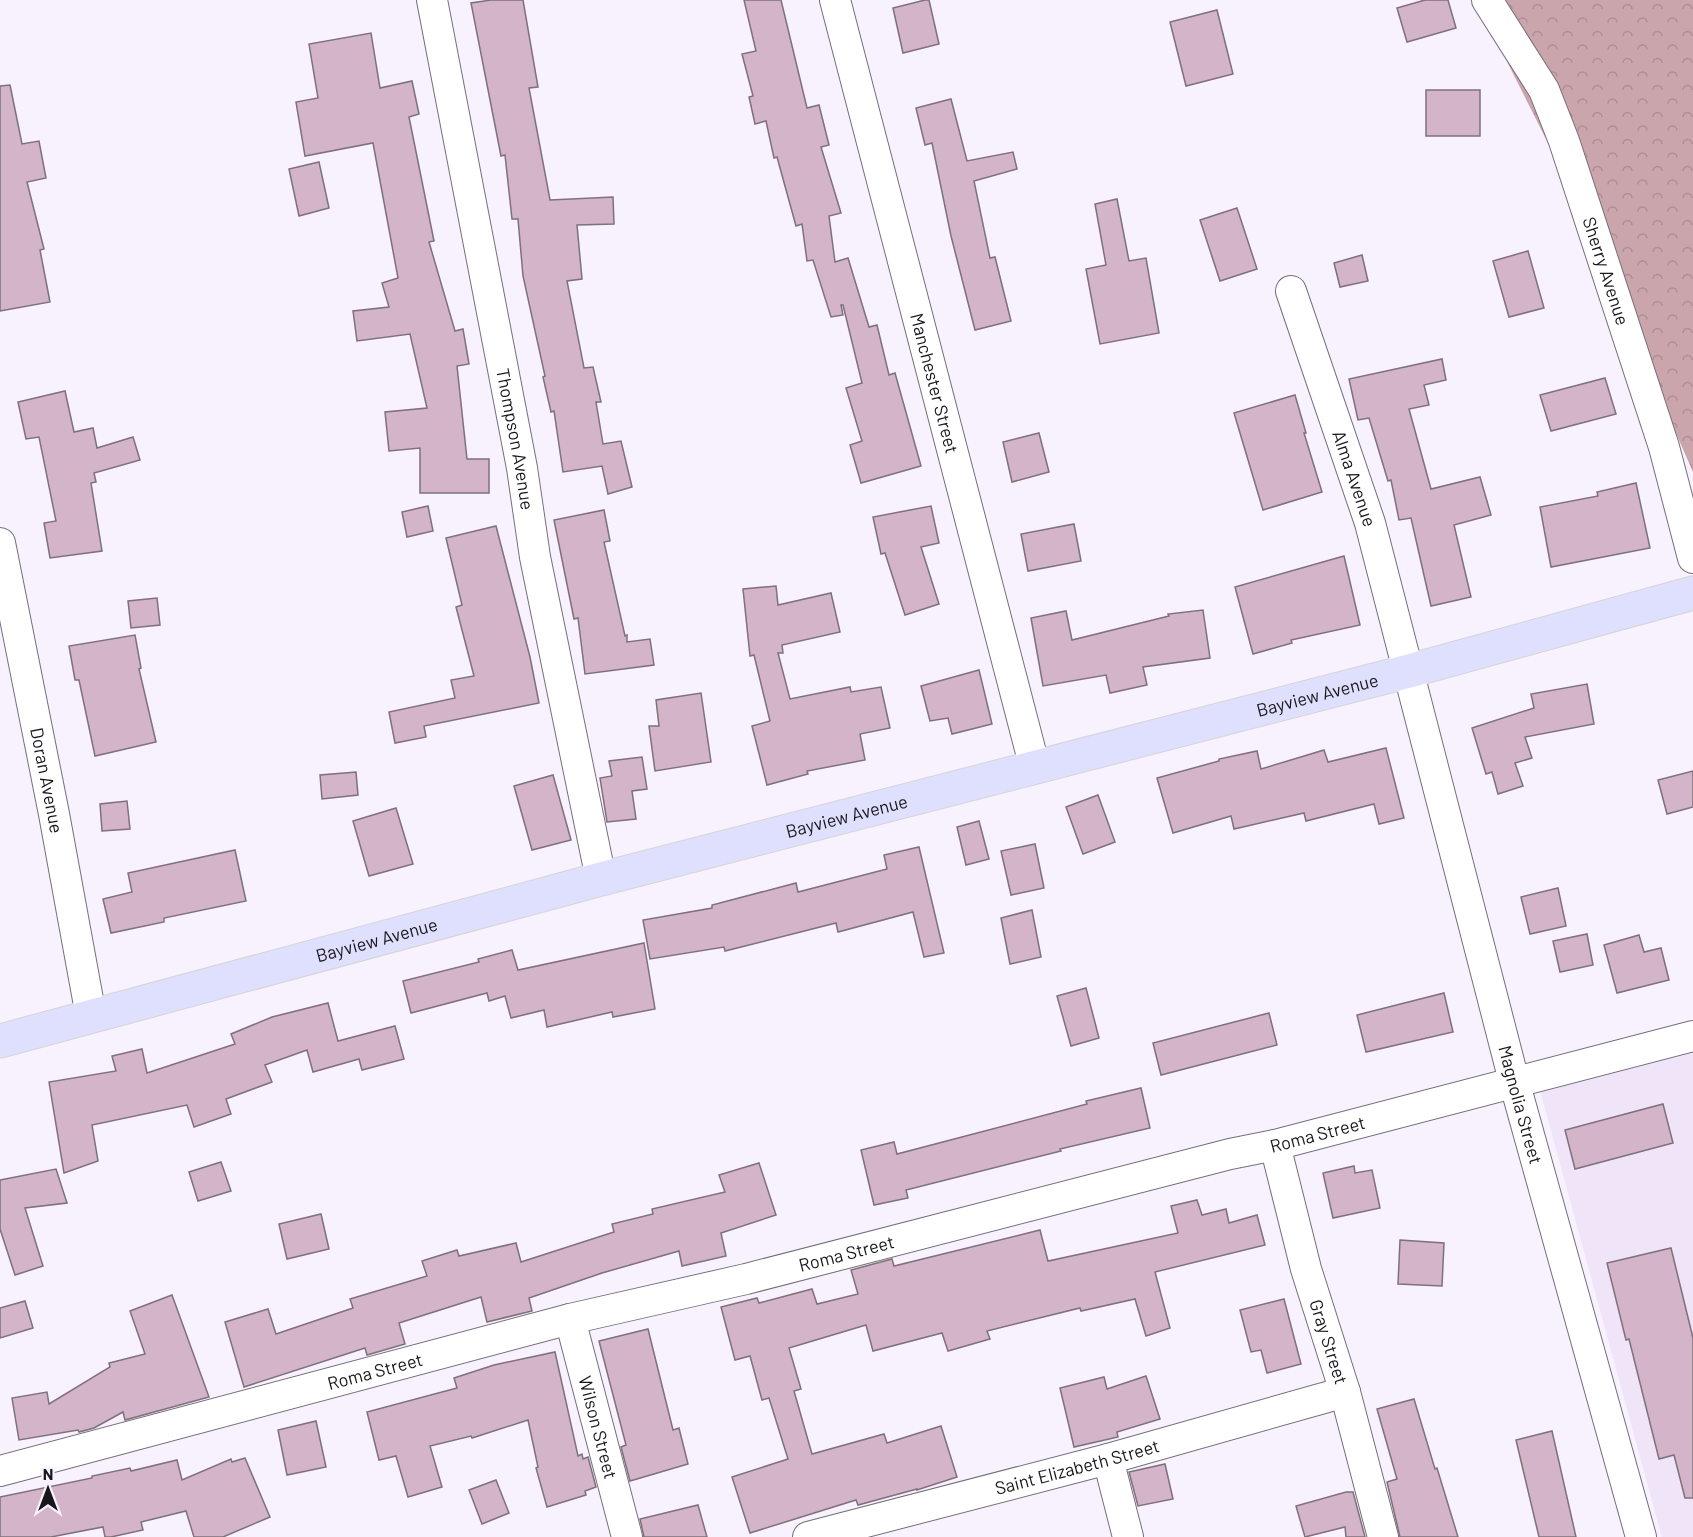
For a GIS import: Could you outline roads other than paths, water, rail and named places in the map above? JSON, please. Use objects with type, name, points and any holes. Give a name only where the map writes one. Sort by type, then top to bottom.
[{"type":"main road","name":"Bayview Avenue","points":[[0,1041],[601,879],[1409,671],[1693,593]]},
{"type":"street","name":"Thompson Avenue","points":[[432,0],[522,468],[537,568],[601,879]]},
{"type":"street","name":"Manchester Street","points":[[835,0],[1035,768]]},
{"type":"street","name":"Sherry Avenue","points":[[1487,0],[1544,90],[1564,141],[1665,447],[1693,558]]},
{"type":"street","points":[[1505,0],[1515,44]]},
{"type":"street","name":"Alma Avenue","points":[[1290,291],[1370,523],[1409,671]]},
{"type":"street","name":"Doran Avenue","points":[[0,543],[54,814],[91,1016]]},
{"type":"street","name":"Magnolia Street","points":[[1409,671],[1514,1081],[1641,1537]]},
{"type":"street","name":"Roma Street","points":[[0,1471],[570,1319],[746,1279],[1693,1036]]},
{"type":"street","name":"Gray Street","points":[[1275,1145],[1306,1269],[1345,1392],[1383,1537]]},
{"type":"street","name":"Wilson Street","points":[[570,1319],[627,1537]]},
{"type":"street","name":"Saint Elizabeth Street","points":[[808,1537],[866,1529],[1345,1392]]},
{"type":"street","points":[[1108,1459],[1128,1537]]}]
